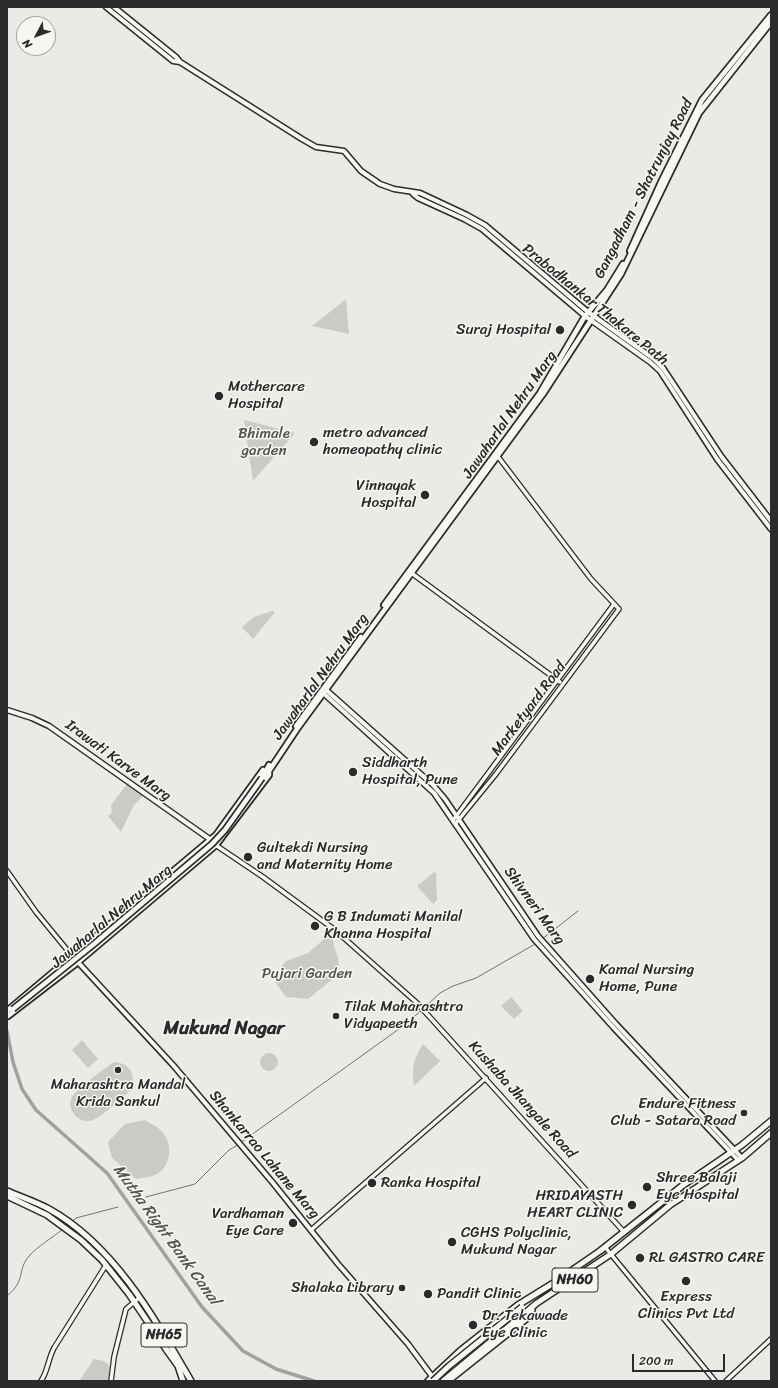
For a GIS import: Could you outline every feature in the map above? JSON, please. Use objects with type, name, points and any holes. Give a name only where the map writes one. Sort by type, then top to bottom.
[{"type":"highway","name":"NH60","points":[[431,1380],[459,1352],[518,1305],[605,1247],[682,1186],[733,1151],[771,1121]]},
{"type":"highway","name":"NH60","points":[[443,1381],[537,1303],[611,1254],[670,1205],[740,1159],[771,1133]]},
{"type":"highway","name":"NH65","points":[[7,1191],[47,1215],[93,1250],[134,1302],[178,1366],[184,1380]]},
{"type":"highway","name":"NH65","points":[[7,1197],[18,1198],[47,1208],[73,1226],[107,1256],[139,1298],[175,1351],[191,1381]]},
{"type":"highway","points":[[431,1380],[535,1295]]},
{"type":"highway","points":[[448,1381],[526,1319],[537,1303]]},
{"type":"main road","name":"Prabodhankar Thakare Path","points":[[106,7],[173,60],[180,62],[316,147],[344,152],[358,167],[375,181],[394,189],[413,194],[418,198],[482,229],[593,319],[650,362],[660,372],[717,459],[771,529]]},
{"type":"main road","name":"Prabodhankar Thakare Path","points":[[114,7],[176,57],[180,62]]},
{"type":"main road","name":"Gangadham - Shatrunjay Road","points":[[600,302],[621,274],[639,239],[701,106],[771,14]]},
{"type":"main road","name":"Gangadham - Shatrunjay Road","points":[[701,106],[771,22]]},
{"type":"main road","name":"Jawaharlal Nehru Marg","points":[[9,1012],[78,962],[216,845],[269,775],[268,770],[324,690],[496,454],[543,394],[587,314],[600,302]]},
{"type":"main road","name":"Jawaharlal Nehru Marg","points":[[551,378],[593,319],[600,302]]},
{"type":"main road","name":"Prabodhankar Thakare Path","points":[[593,319],[654,358],[663,368],[721,456],[771,521]]},
{"type":"main road","name":"Shivneri Marg","points":[[324,690],[433,785],[536,938],[609,1023],[740,1159]]},
{"type":"main road","name":"Irawati Karve Marg","points":[[7,710],[32,718],[49,726],[211,840]]},
{"type":"main road","name":"Jawaharlal Nehru Marg","points":[[9,1012],[211,840],[223,826],[262,771],[268,770]]},
{"type":"main road","points":[[9,1012],[94,944],[212,844],[225,830],[268,770]]},
{"type":"main road","name":"Shankarrao Lahane Marg","points":[[73,957],[107,991],[173,1065],[347,1275],[408,1344],[431,1380]]},
{"type":"street","points":[[496,454],[590,579],[614,604]]},
{"type":"street","points":[[410,572],[562,684]]},
{"type":"street","name":"Marketyard Road","points":[[614,604],[619,609],[457,820],[558,681],[614,604]]},
{"type":"street","name":"Kushaba Jhangale Road","points":[[211,840],[216,845],[259,873],[331,927],[419,1005],[624,1232]]},
{"type":"street","points":[[7,871],[36,912],[73,957]]},
{"type":"street","points":[[311,1230],[486,1078]]},
{"type":"street","points":[[605,1247],[715,1381]]},
{"type":"street","points":[[41,1381],[46,1374],[50,1356],[54,1348],[106,1265]]},
{"type":"street","points":[[111,1381],[114,1357],[126,1309],[139,1298]]},
{"type":"street","points":[[726,1381],[771,1339]]},
{"type":"green space","points":[[346,299],[349,334],[312,326]]},
{"type":"green space","name":"Bhimale garden","points":[[244,420],[295,433],[253,481]]},
{"type":"green space","points":[[272,611],[275,612],[253,639],[242,627],[254,617]]},
{"type":"green space","points":[[127,784],[143,796],[134,805],[121,832],[108,816],[112,813],[111,805]]},
{"type":"green space","points":[[434,872],[436,873],[437,900],[433,904],[417,886]]},
{"type":"green space","name":"Pujari Garden","points":[[330,934],[333,939],[339,964],[334,978],[308,999],[286,997],[275,982],[286,973],[281,967],[286,961],[308,953]]},
{"type":"green space","points":[[511,997],[523,1011],[514,1019],[501,1006]]},
{"type":"green space","points":[[82,1040],[98,1059],[88,1068],[72,1050]]},
{"type":"green space","points":[[423,1044],[440,1061],[414,1086],[414,1064]]},
{"type":"green space","points":[[269,1053],[275,1056],[278,1062],[275,1068],[269,1071],[263,1068],[260,1062],[263,1056]]},
{"type":"green space","points":[[115,1062],[125,1065],[131,1071],[133,1080],[131,1090],[95,1119],[85,1121],[80,1119],[73,1112],[71,1107],[70,1102],[72,1097],[92,1078]]},
{"type":"green space","points":[[145,1120],[159,1129],[166,1138],[169,1155],[165,1166],[157,1174],[150,1177],[136,1179],[112,1158],[108,1142],[125,1124]]},
{"type":"green space","points":[[94,1359],[107,1363],[109,1368],[108,1381],[79,1381]]},
{"type":"waterway","points":[[542,939],[578,911]]},
{"type":"waterway","points":[[424,1008],[440,993],[453,986],[476,978],[537,943]]},
{"type":"waterway","points":[[240,1143],[399,1029],[422,1010]]},
{"type":"waterway","name":"Mutha Right Bank Canal","points":[[7,1031],[13,1062],[22,1089],[36,1110],[107,1173],[202,1307],[243,1351],[276,1369],[314,1381]]},
{"type":"waterway","points":[[146,1197],[195,1184],[229,1150],[238,1145]]},
{"type":"waterway","points":[[72,1222],[76,1218],[118,1207]]},
{"type":"waterway","points":[[7,1296],[17,1285],[25,1261],[29,1256],[63,1229]]},
{"type":"place","name":"Suraj Hospital","points":[[560,330]]},
{"type":"place","name":"Mothercare Hospital","points":[[219,396]]},
{"type":"place","name":"metro advanced homeopathy clinic","points":[[314,442]]},
{"type":"place","name":"Vinnayak Hospital","points":[[425,495]]},
{"type":"place","name":"Siddharth Hospital, Pune","points":[[353,772]]},
{"type":"place","name":"Gultekdi Nursing and Maternity Home","points":[[248,857]]},
{"type":"place","name":"G B Indumati Manilal Khanna Hospital","points":[[315,926]]},
{"type":"place","name":"Kamal Nursing Home, Pune","points":[[590,979]]},
{"type":"place","name":"Tilak Maharashtra Vidyapeeth","points":[[336,1016]]},
{"type":"place","name":"Maharashtra Mandal Krida Sankul","points":[[118,1070]]},
{"type":"place","name":"Endure Fitness Club - Satara Road","points":[[744,1113]]},
{"type":"place","name":"Ranka Hospital","points":[[372,1183]]},
{"type":"place","name":"Shree Balaji Eye Hospital","points":[[647,1187]]},
{"type":"place","name":"HRIDAYASTH HEART CLINIC","points":[[632,1205]]},
{"type":"place","name":"Vardhaman Eye Care","points":[[293,1223]]},
{"type":"place","name":"CGHS Polyclinic, Mukund Nagar","points":[[452,1242]]},
{"type":"place","name":"RL GASTRO CARE","points":[[640,1258]]},
{"type":"place","name":"Express Clinics Pvt Ltd","points":[[686,1281]]},
{"type":"place","name":"Shalaka Library","points":[[402,1288]]},
{"type":"place","name":"Pandit Clinic","points":[[428,1294]]},
{"type":"place","name":"Dr. Tekawade Eye Clinic","points":[[473,1325]]},
{"type":"district","name":"Mukund Nagar","points":[[224,1029]]}]
